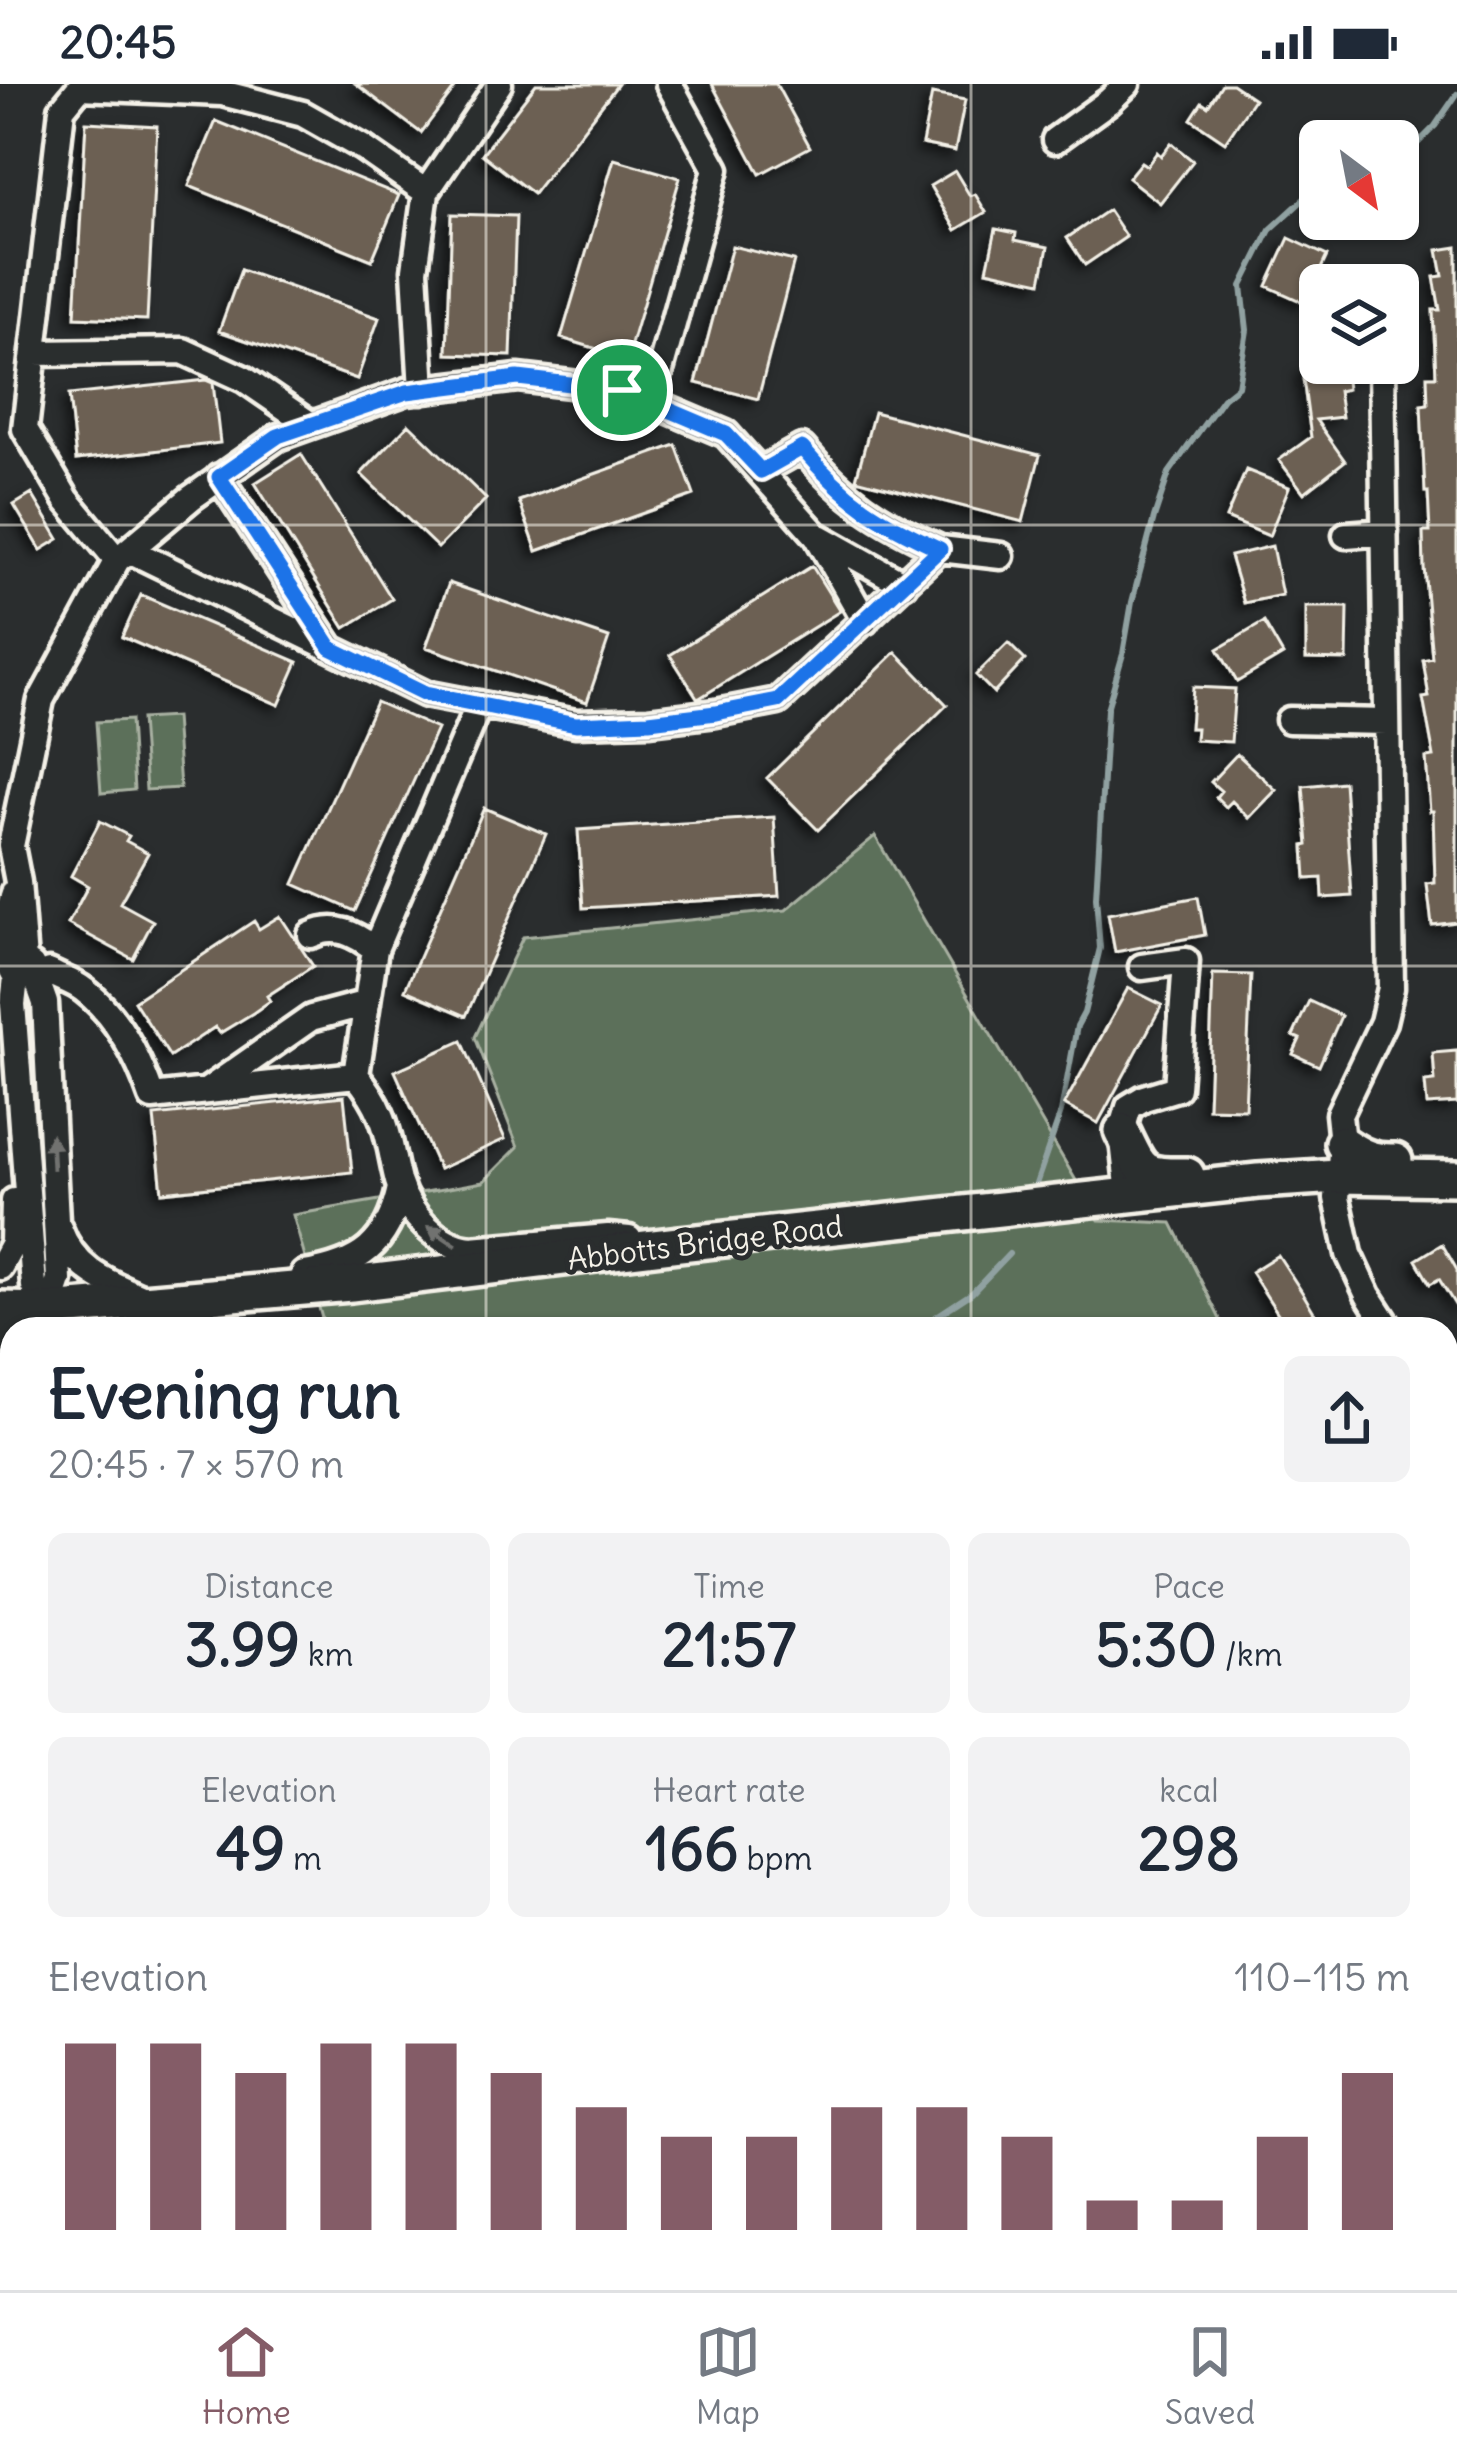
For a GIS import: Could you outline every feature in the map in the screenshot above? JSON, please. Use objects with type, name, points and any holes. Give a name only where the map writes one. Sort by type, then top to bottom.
[{"type":"main road","name":"Abbotts Bridge Road","points":[[1122,1131],[1139,1167],[1149,1174],[1244,1168],[1257,1172],[1258,1181]]},
{"type":"main road","name":"Abbotts Bridge Road","points":[[61,1317],[152,1302],[351,1284],[1258,1181],[1340,1159],[1457,1160]]},
{"type":"main road","name":"Abbotts Bridge Road","points":[[1340,1159],[1457,1178]]},
{"type":"main road","name":"Abbotts Bridge Road","points":[[0,1309],[39,1317]]},
{"type":"street","points":[[422,390],[415,270],[426,192],[499,84]]},
{"type":"street","points":[[651,403],[716,169],[669,84]]},
{"type":"street","points":[[1054,140],[1127,84]]},
{"type":"street","points":[[426,192],[303,113],[222,93],[80,87],[62,109],[25,429],[68,500],[123,555],[425,694],[576,724],[649,721],[778,701],[940,549]]},
{"type":"street","points":[[34,353],[183,351],[244,379],[311,425]]},
{"type":"street","points":[[48,1317],[34,1286],[13,1004],[38,958],[38,916],[18,882],[11,846],[41,700],[123,555],[278,436],[407,392],[518,378],[622,390],[726,434],[818,536],[865,620]]},
{"type":"street","points":[[1382,384],[1391,988],[1383,1022],[1339,1114],[1339,1214],[1349,1253],[1382,1317]]},
{"type":"street","points":[[761,471],[802,448],[830,482],[884,523],[940,549],[1000,556]]},
{"type":"street","points":[[219,477],[331,648]]},
{"type":"street","points":[[1346,535],[1384,532]]},
{"type":"street","points":[[818,536],[904,584]]},
{"type":"street","points":[[479,704],[375,949],[356,1075],[383,1118],[400,1187],[422,1222],[456,1247],[608,1237],[680,1244]]},
{"type":"street","points":[[1289,720],[1387,722]]},
{"type":"street","points":[[18,882],[2,928],[6,967],[28,974],[49,972],[83,988],[112,1017],[152,1097],[356,1075]]},
{"type":"street","points":[[311,935],[353,932],[375,949]]},
{"type":"street","points":[[1114,1197],[1122,1131],[1130,1107],[1177,1088],[1186,961],[1142,967]]},
{"type":"street","points":[[28,974],[45,1003],[59,1280],[50,1317]]},
{"type":"street","points":[[206,1091],[311,1018],[367,1003]]},
{"type":"street","points":[[17,1053],[47,1051]]},
{"type":"street","points":[[0,1267],[13,1243],[14,1181],[24,1152]]},
{"type":"street","points":[[242,1294],[352,1262],[380,1236],[400,1187]]},
{"type":"street","name":"Abbotts Bridge Road","points":[[56,1216],[78,1263],[152,1302]]},
{"type":"green space","points":[[175,717],[180,788],[146,790],[141,719]]},
{"type":"green space","points":[[130,720],[134,790],[101,793],[96,722]]},
{"type":"green space","points":[[875,836],[1099,1220],[1172,1223],[1219,1317],[322,1317],[293,1215],[483,1182],[518,1147],[475,1037],[523,937],[786,910]]},
{"type":"building","points":[[356,84],[458,84],[421,133]]},
{"type":"building","points":[[536,84],[618,84],[533,194],[482,154]]},
{"type":"building","points":[[712,84],[776,84],[810,147],[760,174]]},
{"type":"building","points":[[1222,84],[1232,84],[1254,99],[1225,142],[1191,119],[1202,102],[1208,106]]},
{"type":"building","points":[[932,94],[965,100],[955,151],[922,144]]},
{"type":"building","points":[[216,121],[399,195],[372,260],[189,186]]},
{"type":"building","points":[[86,122],[157,126],[147,320],[75,317]]},
{"type":"building","points":[[1171,143],[1193,161],[1160,203],[1128,178],[1141,162],[1147,166]]},
{"type":"building","points":[[614,159],[680,178],[627,358],[561,338]]},
{"type":"building","points":[[955,171],[986,212],[956,230],[930,186]]},
{"type":"building","points":[[1108,210],[1126,237],[1085,265],[1067,238]]},
{"type":"building","points":[[452,214],[516,216],[511,356],[447,354]]},
{"type":"building","points":[[996,229],[1016,233],[1015,240],[1048,247],[1041,282],[987,270]]},
{"type":"building","points":[[1289,238],[1327,256],[1323,264],[1299,264],[1299,300],[1267,286]]},
{"type":"building","points":[[732,246],[794,261],[758,399],[696,383]]},
{"type":"building","points":[[1457,247],[1457,922],[1432,925],[1427,884],[1435,883],[1433,811],[1426,758],[1434,757],[1423,698],[1429,697],[1423,660],[1432,658],[1423,532],[1430,532],[1421,405],[1428,404],[1427,376],[1436,376],[1433,310],[1440,310],[1434,277],[1443,276],[1438,250]]},
{"type":"building","points":[[241,270],[379,318],[357,379],[219,331]]},
{"type":"building","points":[[213,383],[220,443],[76,460],[69,395]]},
{"type":"building","points":[[1304,384],[1346,384],[1347,389],[1338,391],[1342,417],[1316,420],[1345,461],[1304,493],[1279,460],[1311,437]]},
{"type":"building","points":[[874,412],[1040,455],[1023,522],[856,479]]},
{"type":"building","points":[[409,424],[486,499],[438,548],[361,474]]},
{"type":"building","points":[[676,445],[694,495],[537,551],[519,501]]},
{"type":"building","points":[[301,454],[392,599],[345,628],[255,483]]},
{"type":"building","points":[[1246,470],[1289,487],[1269,536],[1226,518]]},
{"type":"building","points":[[32,494],[59,539],[41,550],[14,505]]},
{"type":"building","points":[[1272,546],[1282,595],[1244,603],[1230,556]]},
{"type":"building","points":[[812,566],[840,611],[698,699],[670,655]]},
{"type":"building","points":[[449,583],[609,638],[587,702],[426,647]]},
{"type":"building","points":[[141,595],[298,662],[279,705],[122,637]]},
{"type":"building","points":[[1306,607],[1348,607],[1347,660],[1306,659]]},
{"type":"building","points":[[1264,622],[1283,655],[1237,682],[1218,649]]},
{"type":"building","points":[[1008,643],[1025,660],[994,693],[976,675]]},
{"type":"building","points":[[896,652],[947,705],[818,830],[767,778]]},
{"type":"building","points":[[1193,687],[1235,689],[1231,742],[1195,740],[1196,728],[1190,728]]},
{"type":"building","points":[[376,702],[437,729],[355,911],[294,884]]},
{"type":"building","points":[[1237,754],[1276,790],[1249,818],[1232,801],[1226,807],[1216,797],[1221,791],[1211,782]]},
{"type":"building","points":[[1344,782],[1352,896],[1323,898],[1322,878],[1306,879],[1303,786]]},
{"type":"building","points":[[484,808],[546,834],[466,1016],[405,990]]},
{"type":"building","points":[[774,817],[779,896],[583,908],[578,830]]},
{"type":"building","points":[[100,821],[129,836],[126,841],[148,853],[120,903],[153,921],[133,959],[68,924],[88,886],[71,876]]},
{"type":"building","points":[[1198,897],[1205,935],[1115,952],[1108,914]]},
{"type":"building","points":[[280,916],[313,966],[267,996],[270,1001],[253,1013],[220,1033],[215,1027],[170,1057],[134,1001],[254,921],[259,929]]},
{"type":"building","points":[[1213,974],[1251,975],[1245,1109],[1208,1108]]},
{"type":"building","points":[[1128,988],[1162,1005],[1098,1123],[1064,1105]]},
{"type":"building","points":[[1309,1001],[1341,1016],[1319,1066],[1293,1054],[1300,1039],[1293,1036]]},
{"type":"building","points":[[462,1041],[505,1139],[439,1169],[395,1071]]},
{"type":"building","points":[[1457,1051],[1457,1103],[1427,1105],[1425,1082],[1435,1081],[1433,1053]]},
{"type":"building","points":[[344,1096],[352,1172],[162,1192],[154,1116]]},
{"type":"building","points":[[1442,1244],[1457,1270],[1457,1308],[1439,1279],[1430,1284],[1416,1260]]},
{"type":"building","points":[[1278,1255],[1317,1317],[1280,1317],[1251,1272]]},
{"type":"waterway","points":[[1419,142],[1457,94]]},
{"type":"waterway","points":[[1035,1187],[1061,1112],[1077,1026],[1100,948],[1096,897],[1107,709],[1154,518],[1169,473],[1223,398],[1238,386],[1247,330],[1242,286],[1270,230],[1299,204]]},
{"type":"waterway","points":[[935,1317],[972,1293],[1009,1254]]},
{"type":"route","points":[[518,378],[622,390],[726,434],[761,471],[802,448],[830,482],[884,523],[940,549],[778,701],[649,721],[576,724],[425,694],[331,648],[219,477],[278,436],[407,392],[518,378]]}]
